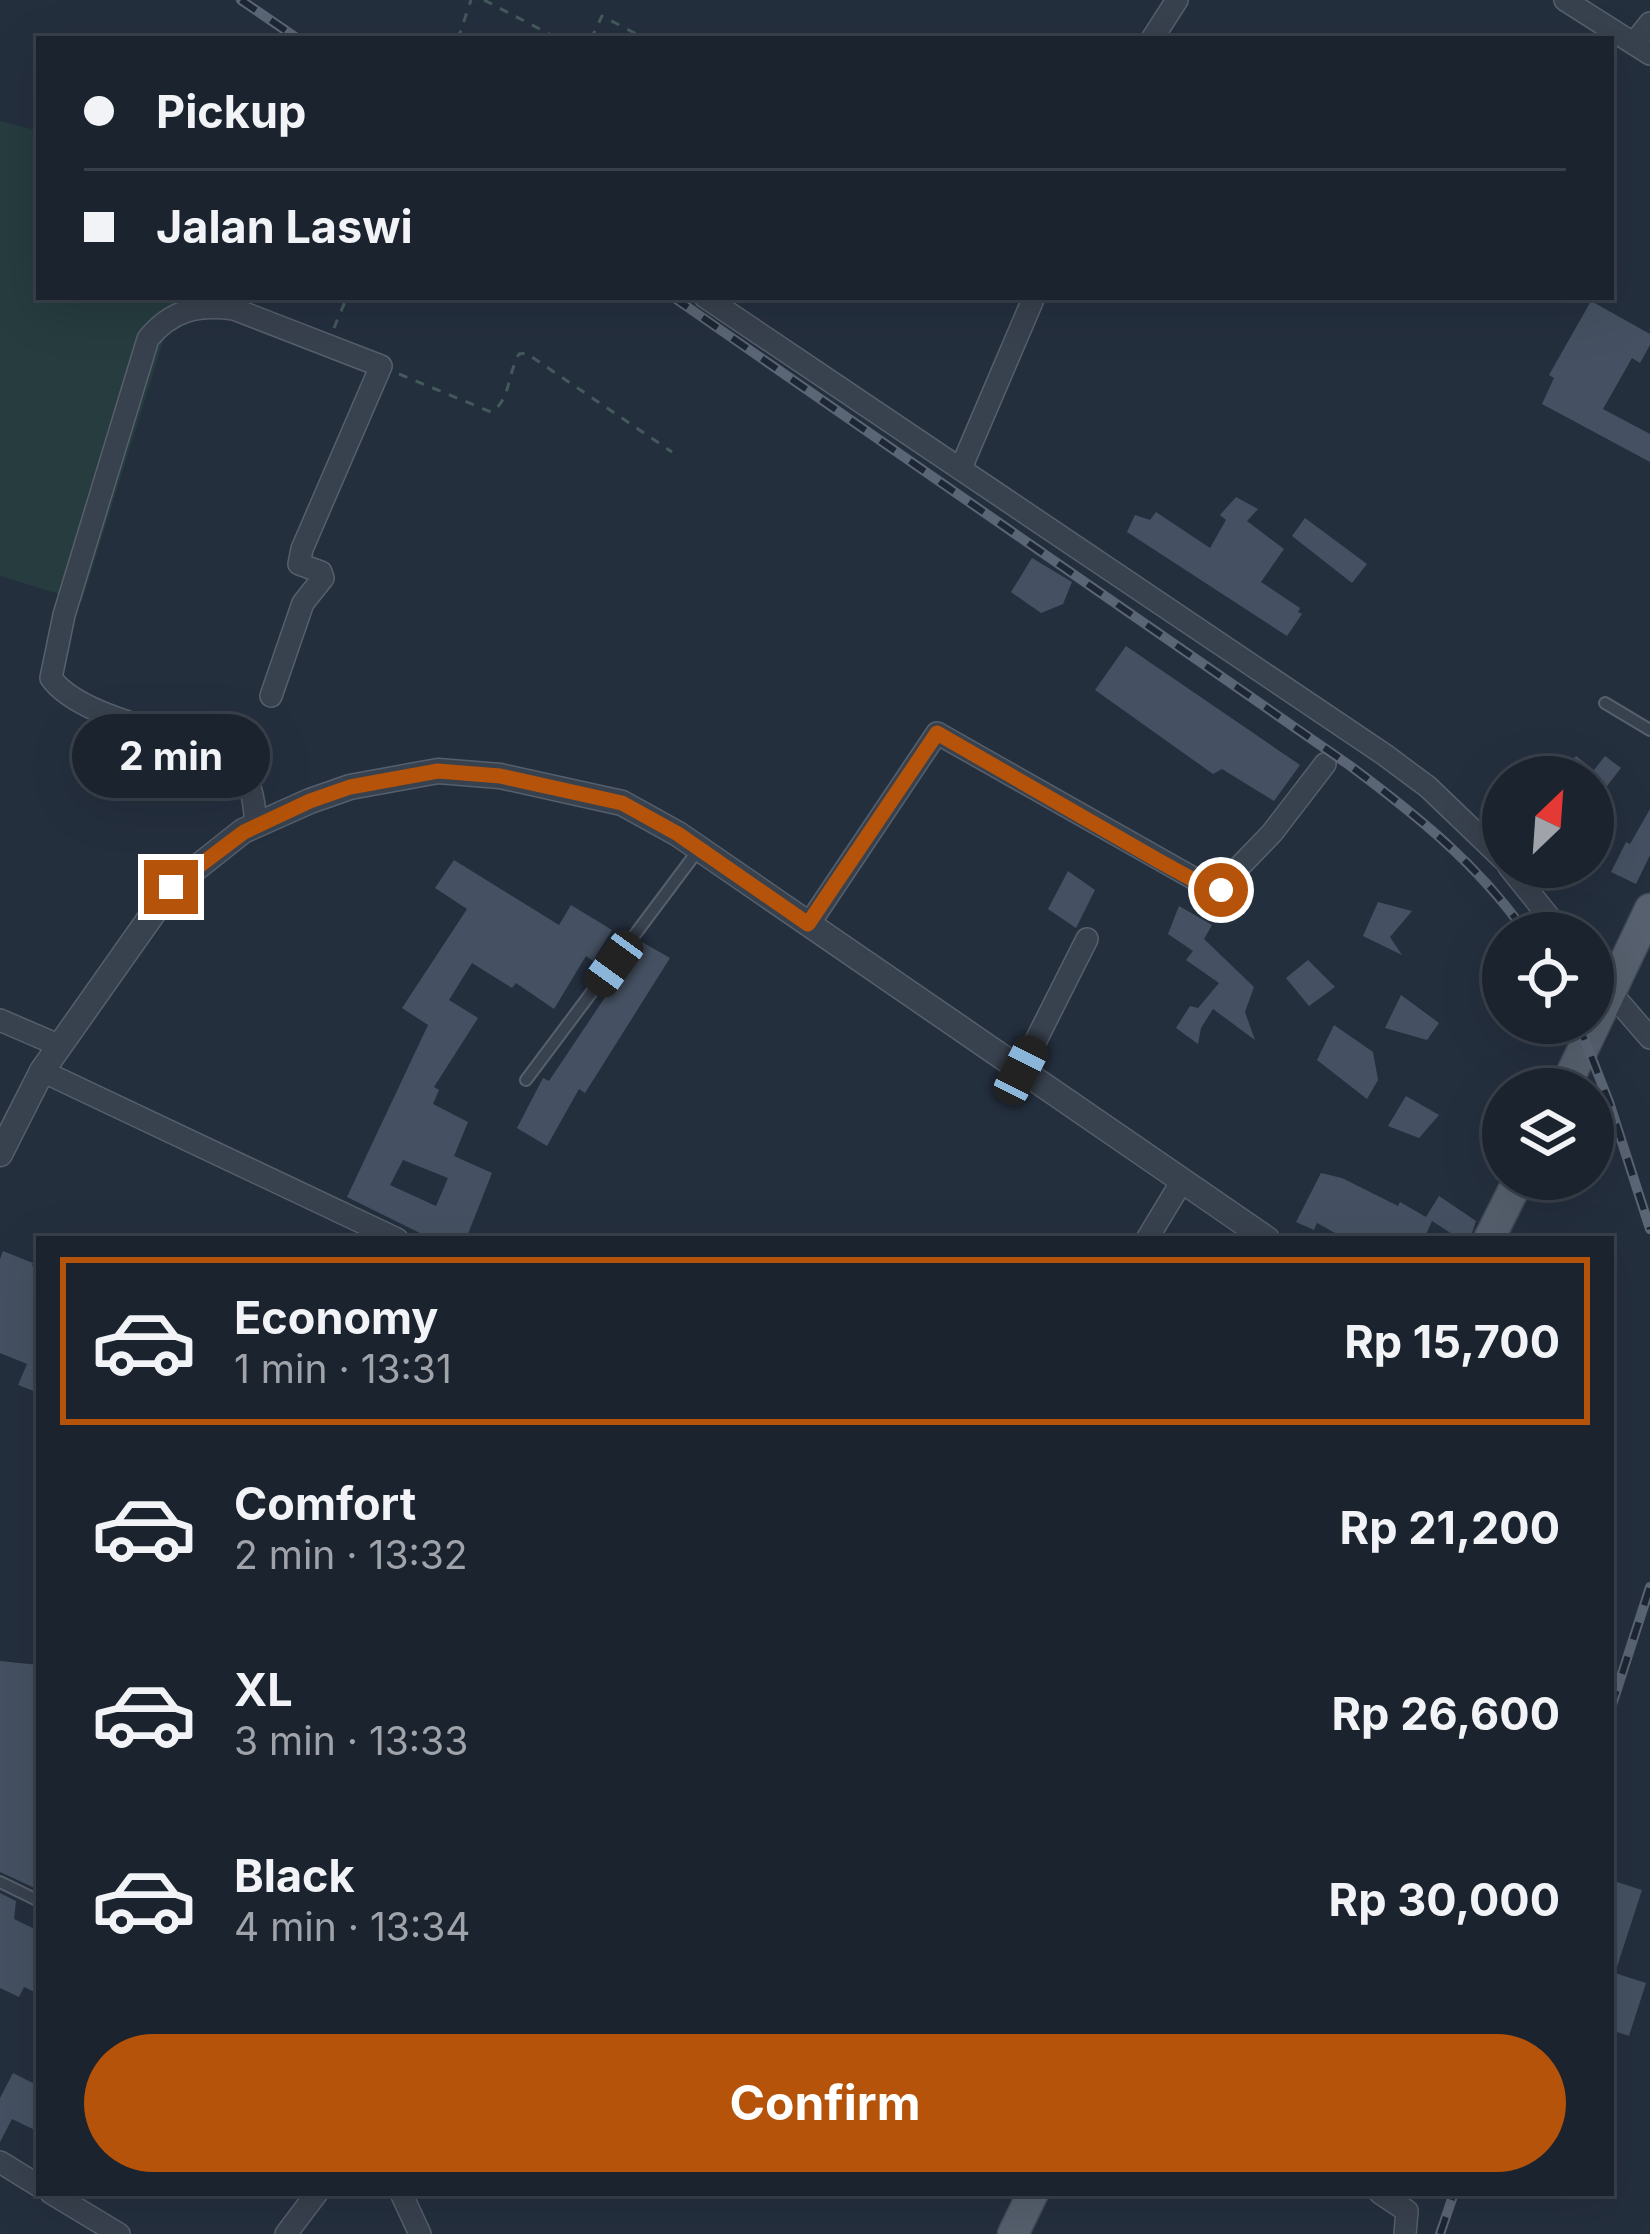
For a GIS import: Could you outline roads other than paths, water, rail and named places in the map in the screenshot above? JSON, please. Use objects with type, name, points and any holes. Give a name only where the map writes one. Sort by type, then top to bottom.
[{"type":"main road","points":[[1614,964],[1650,909]]},
{"type":"main road","points":[[1490,1236],[1508,1200]]},
{"type":"main road","points":[[1013,2234],[1032,2196]]},
{"type":"street","points":[[1154,36],[1177,0]]},
{"type":"street","points":[[1565,0],[1642,48],[1650,23]]},
{"type":"street","points":[[709,300],[1384,755],[1428,787],[1482,839]]},
{"type":"street","points":[[961,468],[1033,300]]},
{"type":"street","points":[[256,826],[253,788],[230,758],[75,698],[51,678],[52,661],[148,339],[179,312],[209,305],[235,309],[380,366],[302,549],[299,564],[322,572],[323,578],[303,603],[272,696]]},
{"type":"street","points":[[808,924],[937,733],[1216,891],[1272,833],[1325,764]]},
{"type":"street","points":[[0,1154],[41,1071],[171,887],[218,849],[310,801],[350,787],[438,771],[500,776],[622,803],[699,849],[1263,1236]]},
{"type":"street","points":[[1526,888],[1545,912]]},
{"type":"street","points":[[1021,1070],[1087,939]]},
{"type":"street","points":[[1614,997],[1650,1038]]},
{"type":"street","points":[[0,1020],[58,1045]]},
{"type":"street","points":[[41,1071],[391,1236]]},
{"type":"street","points":[[1149,1236],[1182,1181]]},
{"type":"street","points":[[0,2162],[36,2184]]},
{"type":"street","points":[[56,2196],[119,2234]]},
{"type":"street","points":[[286,2234],[315,2196]]},
{"type":"street","points":[[401,2196],[420,2234]]},
{"type":"street","points":[[1384,2196],[1407,2211],[1405,2234]]},
{"type":"lane","points":[[1605,703],[1650,730]]},
{"type":"lane","points":[[526,1080],[699,849]]},
{"type":"lane","points":[[0,1882],[36,1900]]},
{"type":"railway","points":[[241,0],[294,36]]},
{"type":"railway","points":[[677,300],[1349,765],[1444,842],[1510,912]]},
{"type":"railway","points":[[1586,1044],[1650,1229]]},
{"type":"railway","points":[[1614,1699],[1650,1587]]},
{"type":"railway","points":[[1440,2234],[1453,2196]]}]
